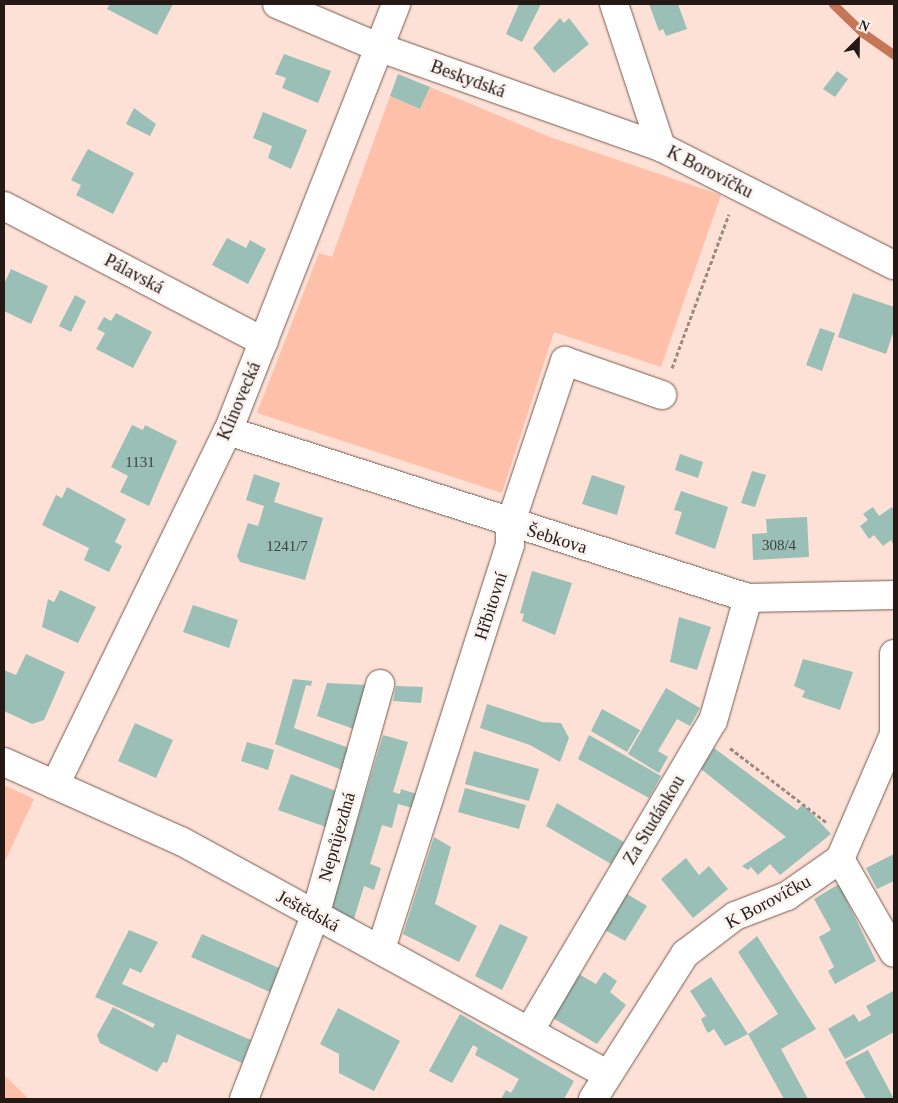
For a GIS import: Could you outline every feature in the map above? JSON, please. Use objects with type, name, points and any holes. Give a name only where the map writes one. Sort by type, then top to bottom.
[{"type":"street","name":"Beskydská","points":[[277,4],[378,47],[661,148]]},
{"type":"street","name":"Klínovecká","points":[[55,785],[228,431],[396,4]]},
{"type":"street","name":"K Borovíčku","points":[[614,4],[661,148],[894,265]]},
{"type":"street","name":"Pálavská","points":[[4,206],[264,342]]},
{"type":"street","name":"Hřbitovní","points":[[381,949],[510,545],[510,525],[565,360],[662,395]]},
{"type":"street","name":"Šebkova","points":[[228,431],[510,525],[748,598],[894,595]]},
{"type":"street","name":"Za Studánkou","points":[[530,1030],[707,731],[748,598]]},
{"type":"street","points":[[894,654],[894,734],[840,859],[894,953]]},
{"type":"street","name":"Neprůjezdná","points":[[244,1099],[315,916],[380,684]]},
{"type":"street","name":"Ještědská","points":[[4,762],[180,841],[315,916],[381,949],[530,1030],[607,1074]]},
{"type":"street","name":"K Borovíčku","points":[[593,1099],[607,1074],[685,954],[735,916],[787,896],[840,859]]},
{"type":"path","points":[[662,395],[739,188]]},
{"type":"path","points":[[707,731],[833,828]]},
{"type":"shaded area","points":[[430,87],[550,137],[721,195],[661,367],[554,332],[502,493],[257,413],[319,253],[332,257],[390,96],[420,109]]},
{"type":"shaded area","points":[[4,785],[34,799],[4,863]]},
{"type":"shaded area","points":[[4,1075],[29,1099],[4,1099]]},
{"type":"building","points":[[110,4],[173,4],[157,35],[107,9]]},
{"type":"building","points":[[519,4],[541,4],[522,42],[506,34]]},
{"type":"building","points":[[649,4],[678,4],[687,29],[666,36],[663,29],[659,31]]},
{"type":"building","points":[[560,18],[564,23],[569,18],[589,44],[554,73],[533,48]]},
{"type":"building","points":[[284,54],[331,71],[318,103],[282,88],[286,78],[275,74]]},
{"type":"building","points":[[837,71],[848,79],[835,97],[823,89]]},
{"type":"building","points":[[398,74],[430,87],[420,109],[390,96]]},
{"type":"building","points":[[134,108],[156,124],[150,136],[126,124]]},
{"type":"building","points":[[263,112],[307,130],[291,169],[268,158],[272,146],[253,138]]},
{"type":"building","points":[[88,149],[134,173],[113,214],[76,195],[81,185],[71,180]]},
{"type":"building","points":[[227,238],[246,248],[250,240],[266,249],[248,284],[212,265]]},
{"type":"building","points":[[11,269],[48,286],[31,324],[4,311],[4,284]]},
{"type":"building","points":[[853,293],[894,307],[894,330],[886,354],[838,337]]},
{"type":"building","points":[[75,295],[86,301],[71,332],[59,326]]},
{"type":"building","points":[[116,313],[152,332],[133,368],[96,349],[105,333],[97,329],[104,317],[111,321]]},
{"type":"building","points":[[820,328],[835,333],[822,371],[806,365]]},
{"type":"building","points":[[132,425],[143,430],[145,425],[177,441],[149,506],[120,492],[128,476],[111,467]]},
{"type":"building","points":[[680,454],[703,462],[698,478],[675,470]]},
{"type":"building","points":[[752,471],[766,475],[755,507],[741,503]]},
{"type":"building","points":[[254,474],[280,483],[274,502],[323,518],[305,580],[240,562],[237,556],[248,523],[258,526],[264,506],[246,500]]},
{"type":"building","points":[[592,475],[625,486],[617,515],[582,504]]},
{"type":"building","points":[[67,487],[126,519],[115,542],[122,546],[109,572],[84,560],[89,548],[42,525],[56,495],[62,498]]},
{"type":"building","points":[[681,491],[728,507],[715,549],[675,534],[682,512],[674,510]]},
{"type":"building","points":[[873,507],[879,516],[892,507],[894,510],[894,546],[891,540],[883,546],[874,535],[869,539],[860,526],[868,520],[863,514]]},
{"type":"building","points":[[807,517],[809,557],[753,560],[752,534],[767,533],[766,519]]},
{"type":"building","points":[[532,571],[572,583],[555,635],[522,621],[524,614],[520,613]]},
{"type":"building","points":[[60,590],[96,607],[78,643],[42,627],[48,599],[54,602]]},
{"type":"building","points":[[193,605],[238,620],[229,648],[183,632]]},
{"type":"building","points":[[679,617],[711,627],[697,670],[670,662]]},
{"type":"building","points":[[26,654],[65,672],[44,720],[32,724],[4,711],[4,670],[16,675]]},
{"type":"building","points":[[803,659],[853,672],[840,710],[802,697],[805,691],[794,686]]},
{"type":"building","points":[[293,679],[312,681],[311,686],[306,685],[294,728],[349,748],[342,770],[275,744]]},
{"type":"building","points":[[327,683],[367,685],[354,729],[317,716]]},
{"type":"building","points":[[396,686],[423,687],[421,703],[393,701]]},
{"type":"building","points":[[666,688],[700,708],[690,726],[677,719],[658,751],[668,757],[659,773],[628,754]]},
{"type":"building","points":[[487,704],[542,722],[561,723],[569,738],[560,762],[530,745],[480,728]]},
{"type":"building","points":[[602,709],[640,730],[627,752],[591,731]]},
{"type":"building","points":[[135,723],[173,740],[156,778],[118,761]]},
{"type":"building","points":[[383,735],[408,742],[393,792],[400,794],[401,789],[420,795],[416,809],[398,804],[392,828],[382,825],[370,864],[381,868],[374,890],[364,886],[354,919],[330,911]]},
{"type":"building","points":[[589,735],[661,776],[649,798],[578,759]]},
{"type":"building","points":[[247,742],[274,750],[268,770],[241,761]]},
{"type":"building","points":[[714,748],[797,810],[803,804],[831,834],[780,875],[770,864],[758,875],[751,867],[748,870],[742,866],[786,837],[701,769]]},
{"type":"building","points":[[474,751],[539,769],[529,801],[465,784]]},
{"type":"building","points":[[291,774],[336,791],[326,827],[278,810]]},
{"type":"building","points":[[465,788],[526,805],[519,829],[458,812]]},
{"type":"building","points":[[557,803],[624,842],[611,864],[546,826]]},
{"type":"building","points":[[434,837],[451,847],[435,904],[477,926],[459,962],[403,934]]},
{"type":"building","points":[[894,854],[894,881],[877,889],[866,868]]},
{"type":"building","points":[[686,858],[699,875],[709,866],[728,889],[693,918],[661,879]]},
{"type":"building","points":[[839,884],[876,961],[835,984],[828,971],[834,967],[819,937],[831,930],[814,899]]},
{"type":"building","points":[[627,894],[647,906],[625,941],[605,930]]},
{"type":"building","points":[[500,924],[528,937],[502,990],[475,976]]},
{"type":"building","points":[[129,930],[158,942],[141,973],[130,968],[122,984],[251,1040],[242,1063],[177,1034],[167,1063],[163,1062],[157,1072],[100,1043],[97,1035],[113,1007],[153,1028],[155,1024],[95,997]]},
{"type":"building","points":[[202,934],[279,968],[270,992],[191,957]]},
{"type":"building","points":[[757,936],[816,1029],[781,1049],[808,1099],[784,1099],[748,1034],[778,1014],[738,952]]},
{"type":"building","points":[[604,972],[617,981],[610,992],[626,1005],[597,1044],[551,1017],[577,973],[596,984]]},
{"type":"building","points":[[711,977],[748,1034],[725,1046],[714,1029],[708,1033],[701,1019],[706,1016],[690,991]]},
{"type":"building","points":[[893,991],[894,1032],[845,1059],[828,1029],[854,1014],[859,1022],[871,1015],[866,1006]]},
{"type":"building","points":[[338,1008],[400,1041],[374,1091],[339,1073],[339,1054],[320,1044]]},
{"type":"building","points":[[460,1014],[574,1081],[564,1099],[501,1099],[506,1090],[511,1093],[519,1079],[475,1055],[478,1048],[473,1045],[452,1083],[429,1071]]},
{"type":"building","points":[[868,1050],[894,1099],[866,1099],[845,1062]]},
{"type":"waterway","points":[[833,4],[863,33],[894,55]]}]
